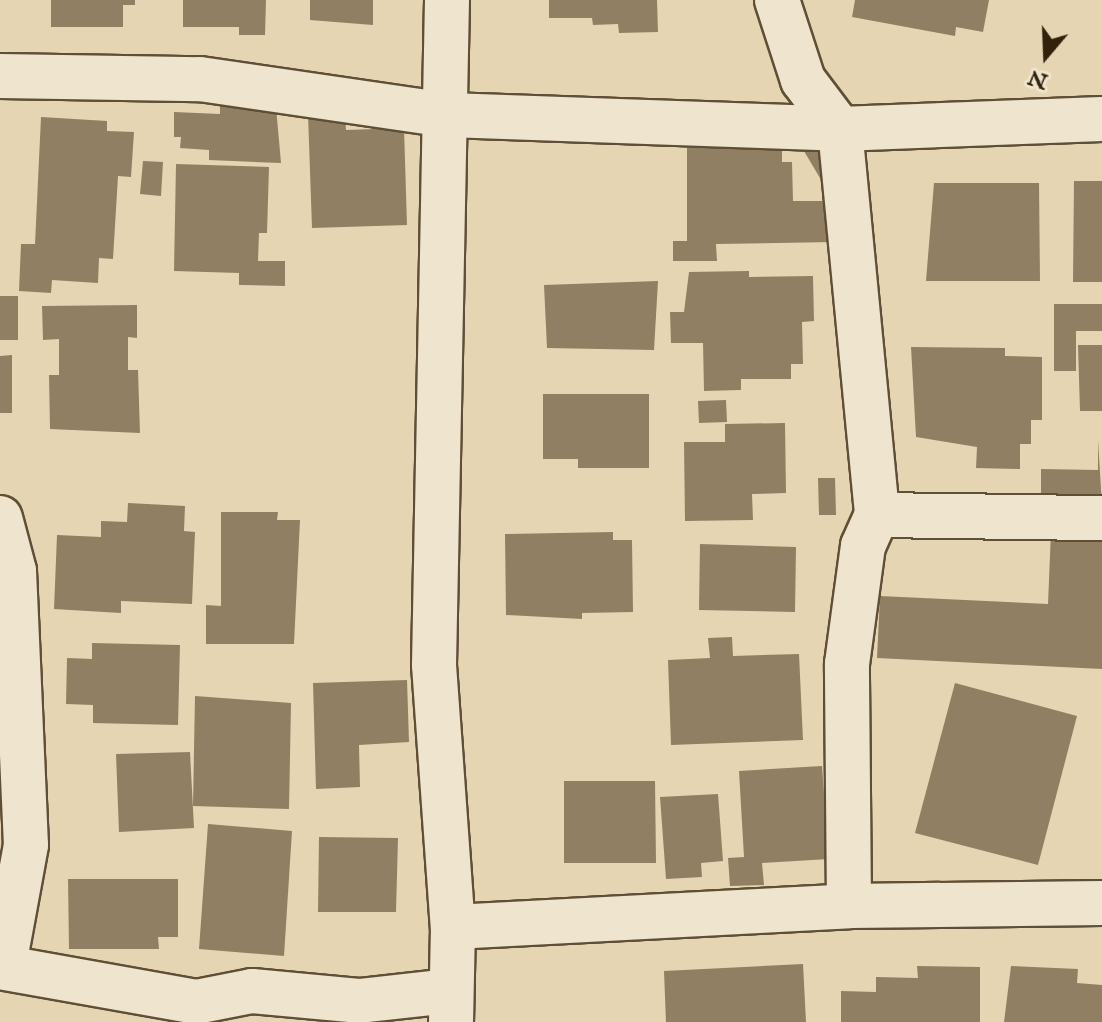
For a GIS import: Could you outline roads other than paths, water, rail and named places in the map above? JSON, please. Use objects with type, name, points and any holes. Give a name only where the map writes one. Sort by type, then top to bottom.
[{"type":"street","points":[[0,518],[14,571],[26,845],[2,966],[196,1002],[252,991],[450,1007],[453,927],[434,665],[448,115],[447,0]]},
{"type":"street","points":[[777,0],[803,80],[840,129],[877,515],[863,546],[847,664],[849,906]]},
{"type":"street","points":[[0,76],[200,79],[448,115],[840,129],[1102,119]]},
{"type":"street","points":[[877,515],[1102,518]]},
{"type":"street","points":[[453,927],[849,906],[1102,903]]}]
